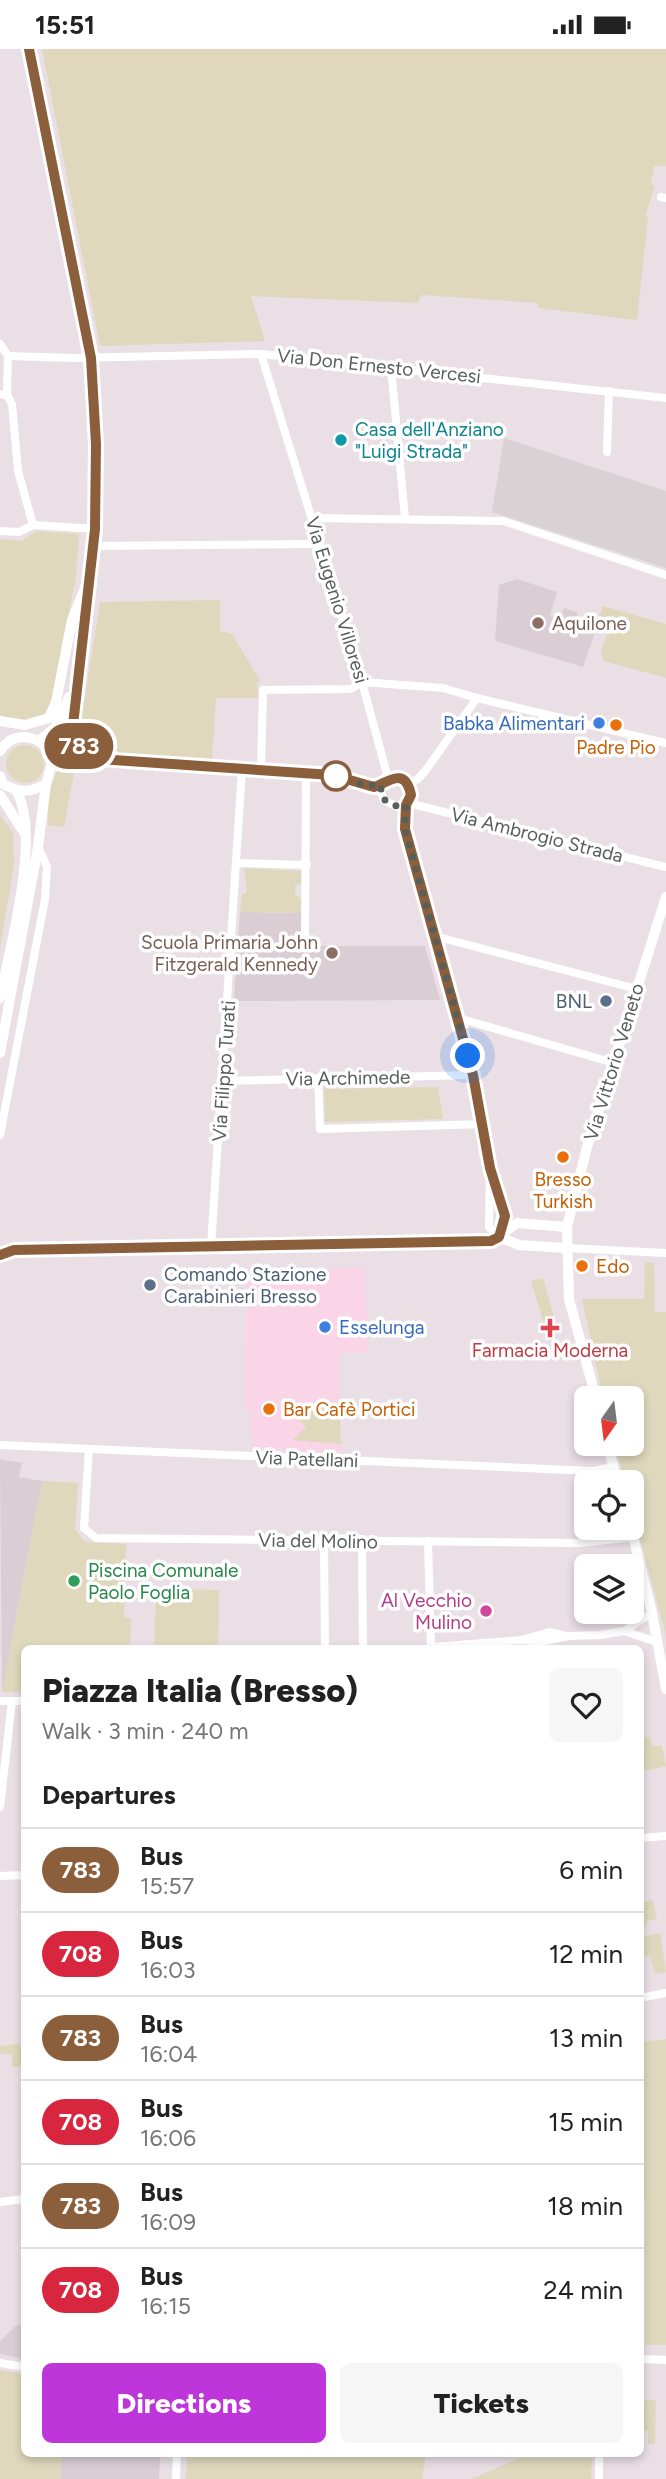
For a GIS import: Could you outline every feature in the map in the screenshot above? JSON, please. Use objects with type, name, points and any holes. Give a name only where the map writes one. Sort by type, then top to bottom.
[{"type":"street","points":[[29,49],[91,358],[96,438],[95,529],[72,734],[80,748],[99,759]]},
{"type":"street","points":[[0,344],[8,356],[3,394],[12,404],[18,471],[33,526]]},
{"type":"street","name":"Via Don Ernesto Vercesi","points":[[8,356],[91,358],[261,354],[666,398]]},
{"type":"street","name":"Via Eugenio Villoresi","points":[[261,354],[362,682],[383,755],[384,781]]},
{"type":"street","points":[[391,367],[405,518]]},
{"type":"street","points":[[607,452],[609,391]]},
{"type":"street","points":[[312,518],[503,521],[666,575]]},
{"type":"street","points":[[0,531],[19,532],[33,526],[95,529]]},
{"type":"street","points":[[94,546],[320,544]]},
{"type":"street","points":[[0,721],[25,725],[45,722],[56,702],[72,620],[92,571]]},
{"type":"street","points":[[40,740],[55,728],[78,674]]},
{"type":"street","points":[[261,770],[263,690],[351,689],[362,682],[443,688],[666,743]]},
{"type":"street","points":[[408,784],[426,770],[477,698]]},
{"type":"street","points":[[0,1052],[38,847],[46,784],[52,770],[53,755],[73,707]]},
{"type":"street","points":[[0,734],[40,740],[53,755],[332,775],[364,785],[400,778],[408,784],[411,795],[407,804],[405,829],[458,1018],[484,1124],[490,1168],[489,1227],[499,1237],[519,1245],[666,1253]]},
{"type":"street","points":[[0,751],[5,744],[16,738]]},
{"type":"street","name":"Via Eugenio Villoresi","points":[[383,755],[400,778]]},
{"type":"street","name":"Via Filippo Turati","points":[[211,1247],[242,769]]},
{"type":"street","points":[[305,946],[306,774]]},
{"type":"street","points":[[0,776],[3,784],[17,792],[25,807],[27,837],[21,889],[0,998]]},
{"type":"street","points":[[384,781],[381,796],[388,804],[397,807],[407,804]]},
{"type":"street","points":[[17,792],[35,790],[46,784]]},
{"type":"street","points":[[0,795],[27,837]]},
{"type":"street","name":"Via Ambrogio Strada","points":[[407,804],[666,867]]},
{"type":"street","points":[[0,1135],[45,899],[47,867],[38,847]]},
{"type":"street","points":[[236,863],[307,865]]},
{"type":"street","name":"Via Vittorio Veneto","points":[[593,1386],[571,1311],[565,1248],[567,1227],[573,1197],[637,989],[663,920],[666,897]]},
{"type":"street","points":[[434,936],[637,989]]},
{"type":"street","points":[[458,1018],[614,1063]]},
{"type":"street","name":"Via Archimede","points":[[223,1081],[473,1075]]},
{"type":"street","points":[[318,1078],[320,1129],[484,1124]]},
{"type":"street","points":[[490,1168],[505,1216],[499,1237]]},
{"type":"street","points":[[0,1255],[14,1250],[476,1242],[491,1241],[517,1223],[567,1227]]},
{"type":"street","points":[[0,1245],[14,1250]]},
{"type":"street","name":"Via Patellani","points":[[0,1445],[593,1471],[614,1467]]},
{"type":"street","name":"Via del Molino","points":[[89,1450],[85,1528],[96,1538],[324,1542],[563,1540],[580,1543],[594,1540]]},
{"type":"street","points":[[611,1456],[615,1470]]},
{"type":"street","points":[[634,1540],[662,1642],[666,1689]]},
{"type":"street","points":[[428,1541],[431,1645]]},
{"type":"street","points":[[324,1542],[325,1645]]},
{"type":"street","points":[[362,1542],[363,1645]]},
{"type":"street","points":[[624,1631],[652,1613]]},
{"type":"street","points":[[465,1645],[522,1640],[549,1632],[569,1636],[624,1631],[662,1642]]},
{"type":"street","points":[[0,1701],[21,1701]]},
{"type":"street","points":[[0,1807],[12,1701]]},
{"type":"street","points":[[644,1838],[666,1836]]},
{"type":"street","points":[[0,1876],[21,1875]]},
{"type":"street","points":[[644,1997],[666,1993]]},
{"type":"street","points":[[0,2202],[21,2199]]},
{"type":"street","points":[[644,2359],[666,2360]]},
{"type":"street","points":[[0,2363],[21,2366]]},
{"type":"street","points":[[176,2479],[177,2457]]},
{"type":"street","points":[[599,2457],[599,2479]]},
{"type":"shaded area","points":[[42,49],[666,49],[666,166],[654,166],[651,184],[655,186],[645,216],[648,217],[637,320],[538,308],[538,303],[421,295],[418,303],[251,296],[265,341],[100,346]]},
{"type":"shaded area","points":[[504,438],[666,491],[666,568],[492,512]]},
{"type":"shaded area","points":[[36,531],[79,534],[76,576],[49,706],[45,713],[33,720],[18,720],[0,717],[0,539],[22,541]]},
{"type":"shaded area","name":"Aquilone","points":[[517,579],[557,592],[550,615],[560,618],[564,608],[578,613],[576,622],[596,629],[583,667],[495,641],[499,585]]},
{"type":"shaded area","points":[[220,600],[220,631],[232,634],[261,682],[257,682],[258,698],[216,698],[212,761],[102,756],[93,749],[84,738],[81,721],[100,602]]},
{"type":"shaded area","points":[[603,606],[666,624],[666,678],[604,661],[601,651],[610,624],[598,620]]},
{"type":"shaded area","points":[[25,745],[39,750],[44,764],[39,778],[25,783],[11,778],[6,764],[11,750]]},
{"type":"shaded area","points":[[60,763],[70,763],[69,770],[74,772],[64,827],[48,825],[48,794]]},
{"type":"shaded area","points":[[0,815],[13,833],[14,865],[0,949]]},
{"type":"shaded area","points":[[244,868],[301,871],[301,883],[295,886],[295,894],[302,899],[301,913],[240,912],[242,895],[247,892]]},
{"type":"shaded area","name":"Scuola Primaria John Fitzgerald Kennedy","points":[[240,912],[301,913],[302,946],[425,946],[440,1000],[234,1001]]},
{"type":"shaded area","points":[[438,1087],[443,1119],[325,1122],[324,1089]]},
{"type":"shaded area","points":[[645,1262],[654,1263],[655,1312],[666,1312],[666,1636],[640,1540],[644,1540],[644,1470],[622,1470],[618,1456],[644,1456],[644,1386],[600,1386],[582,1299],[644,1299]]},
{"type":"shaded area","points":[[365,1268],[368,1352],[339,1354],[341,1453],[251,1449],[251,1411],[244,1410],[247,1269]]},
{"type":"shaded area","points":[[543,1278],[554,1318],[543,1321],[531,1281]]},
{"type":"shaded area","points":[[314,1401],[340,1402],[341,1444],[293,1440],[306,1427],[296,1417],[306,1407],[314,1407]]},
{"type":"shaded area","points":[[0,1459],[22,1463],[19,1477],[42,1481],[2,1692]]},
{"type":"shaded area","name":"Piscina Comunale Paolo Foglia","points":[[42,1481],[78,1483],[75,1529],[85,1542],[126,1544],[124,1617],[131,1618],[130,1645],[21,1645],[21,1693],[2,1692]]},
{"type":"shaded area","points":[[156,1589],[219,1590],[218,1645],[154,1645]]},
{"type":"shaded area","points":[[644,1737],[650,1737],[652,1746],[662,1746],[666,1766],[644,1771]]},
{"type":"shaded area","points":[[653,1900],[657,1919],[647,1921],[645,1930],[644,1930],[644,1902]]},
{"type":"shaded area","points":[[660,1933],[666,1972],[655,1974],[650,1955],[644,1956],[644,1936]]},
{"type":"shaded area","points":[[644,2035],[645,2042],[666,2039],[666,2345],[645,2345]]},
{"type":"shaded area","points":[[21,2045],[21,2067],[12,2067],[12,2054],[0,2054],[0,2046]]},
{"type":"shaded area","points":[[21,2324],[21,2358],[0,2354],[0,2341],[14,2327]]},
{"type":"shaded area","points":[[0,2370],[21,2374],[21,2457],[62,2457],[60,2479],[0,2479]]},
{"type":"shaded area","points":[[644,2400],[656,2400],[655,2444],[648,2444],[648,2431],[644,2430]]},
{"type":"shaded area","points":[[62,2457],[160,2457],[159,2479],[60,2479]]},
{"type":"shaded area","points":[[187,2457],[426,2457],[422,2479],[186,2479]]},
{"type":"shaded area","points":[[519,2458],[592,2458],[591,2479],[471,2479]]},
{"type":"bus line","name":"783","points":[[0,1255],[14,1250],[491,1241],[499,1237],[505,1216],[490,1168],[473,1075],[405,829],[406,805],[411,795],[408,784],[400,778],[387,778],[381,785],[374,787],[332,775],[99,759],[80,748],[72,734],[73,707],[94,546],[94,389],[82,302],[29,49]]},
{"type":"place","name":"Casa dell'Anziano \"Luigi Strada\"","points":[[341,440]]},
{"type":"place","name":"Aquilone","points":[[538,623]]},
{"type":"place","name":"Babka Alimentari","points":[[599,723]]},
{"type":"place","name":"Padre Pio","points":[[616,725]]},
{"type":"place","name":"Scuola Primaria John Fitzgerald Kennedy","points":[[332,953]]},
{"type":"place","name":"BNL","points":[[606,1001]]},
{"type":"place","name":"Bresso Turkish","points":[[563,1157]]},
{"type":"place","name":"Edo","points":[[582,1266]]},
{"type":"place","name":"Comando Stazione Carabinieri Bresso","points":[[150,1285]]},
{"type":"place","name":"Esselunga","points":[[325,1327]]},
{"type":"place","name":"Farmacia Moderna","points":[[550,1328]]},
{"type":"place","name":"Bar Cafè Portici","points":[[269,1409]]},
{"type":"place","name":"Piscina Comunale Paolo Foglia","points":[[74,1581]]},
{"type":"place","name":"Al Vecchio Mulino","points":[[486,1611]]},
{"type":"route","points":[[336,776],[374,787],[381,785],[381,796],[388,804],[397,807],[406,805],[405,829],[468,1056]]}]
